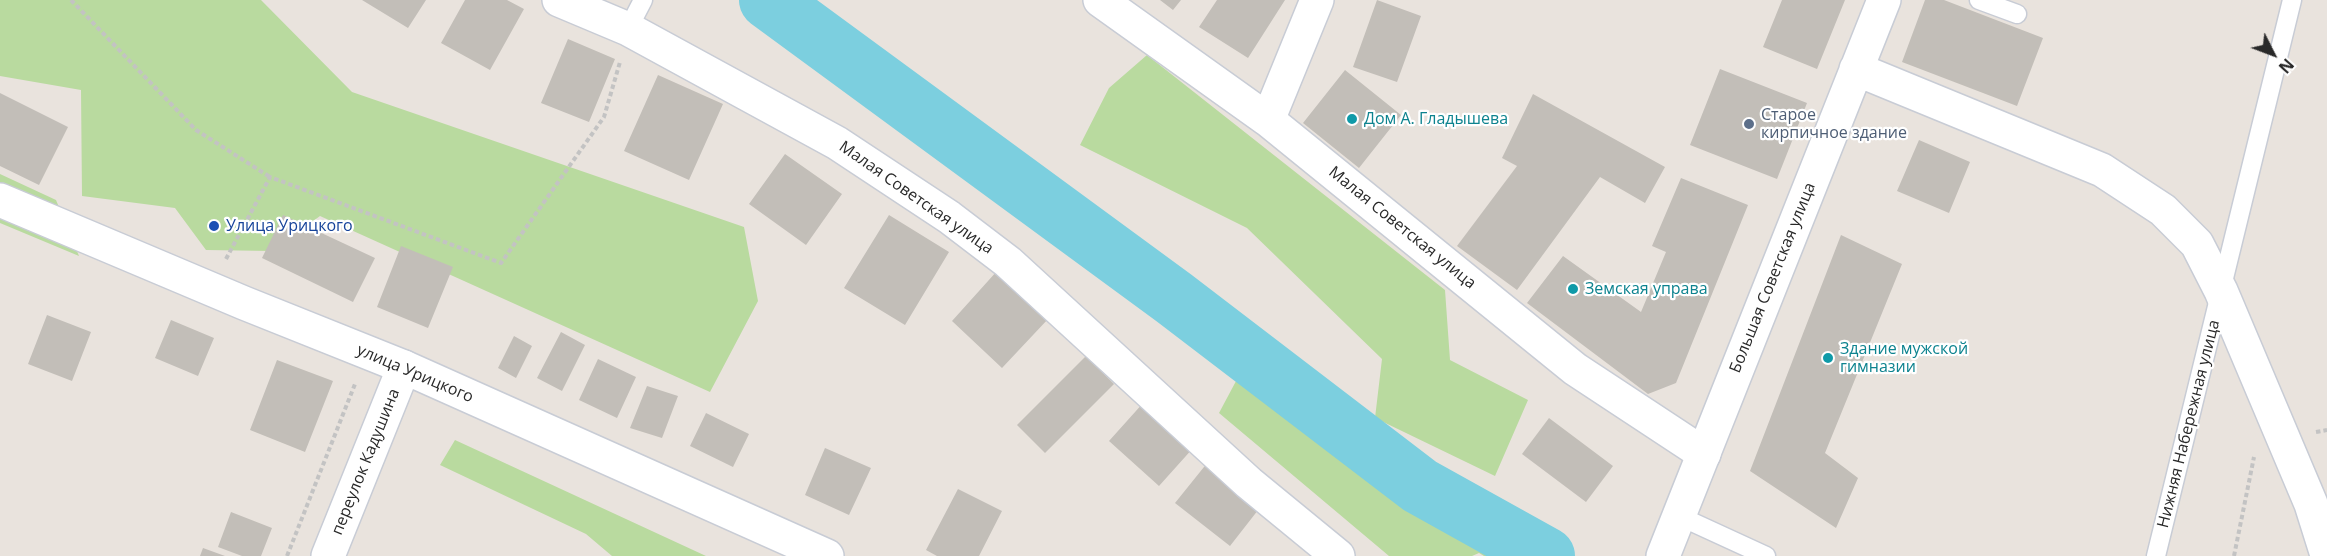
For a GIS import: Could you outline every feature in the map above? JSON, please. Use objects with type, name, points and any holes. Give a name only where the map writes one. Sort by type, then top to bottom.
[{"type":"main road","name":"Малая Советская улица","points":[[559,0],[628,29],[837,143],[949,217],[1008,262],[1250,483],[1338,556]]},
{"type":"main road","name":"Малая Советская улица","points":[[1100,0],[1268,120],[1575,369],[1704,454]]},
{"type":"main road","points":[[1268,120],[1317,0]]},
{"type":"main road","name":"Большая Советская улица","points":[[1664,556],[1884,0]]},
{"type":"main road","points":[[1856,69],[2102,170],[2163,210],[2197,244],[2221,291],[2311,504],[2327,555]]},
{"type":"main road","name":"улица Урицкого","points":[[0,200],[244,303],[404,367],[827,556]]},
{"type":"main road","name":"переулок Кадушина","points":[[328,556],[404,367]]},
{"type":"lane","points":[[628,29],[643,0]]},
{"type":"lane","points":[[1979,0],[2017,14]]},
{"type":"lane","name":"Нижняя Набережная улица","points":[[2156,556],[2292,0]]},
{"type":"lane","points":[[1679,516],[1766,556]]},
{"type":"path","points":[[70,0],[196,130],[270,177],[501,262],[604,117],[628,29]]},
{"type":"path","points":[[226,260],[270,177]]},
{"type":"path","points":[[287,556],[357,379]]},
{"type":"path","points":[[2234,556],[2255,455]]},
{"type":"green space","points":[[0,0],[261,0],[352,92],[744,227],[758,301],[710,392],[320,216],[272,251],[206,250],[175,208],[82,196],[81,90],[0,76]]},
{"type":"green space","points":[[1147,55],[1445,290],[1450,360],[1528,400],[1495,476],[1375,418],[1382,359],[1247,228],[1080,145],[1109,88]]},
{"type":"green space","points":[[0,174],[56,200],[79,256],[0,223]]},
{"type":"green space","points":[[1243,368],[1447,515],[1525,556],[1484,556],[1479,553],[1472,556],[1389,556],[1219,413]]},
{"type":"green space","points":[[455,440],[706,556],[612,556],[586,534],[440,465]]},
{"type":"building","points":[[362,0],[426,0],[408,28]]},
{"type":"building","points":[[465,0],[507,0],[524,9],[490,70],[441,43]]},
{"type":"building","points":[[1160,0],[1181,0],[1173,10]]},
{"type":"building","points":[[1217,0],[1285,0],[1248,58],[1199,27]]},
{"type":"building","points":[[1377,0],[1421,16],[1397,82],[1353,67]]},
{"type":"building","points":[[1782,0],[1845,0],[1817,69],[1763,47]]},
{"type":"building","points":[[1925,0],[1944,0],[2043,38],[2017,106],[1902,62]]},
{"type":"building","points":[[568,39],[615,59],[589,122],[541,103]]},
{"type":"building","name":"Старое кирпичное здание","points":[[1720,69],[1807,103],[1777,179],[1690,145]]},
{"type":"building","name":"Дом А. Гладышева","points":[[1345,70],[1401,115],[1359,168],[1303,123]]},
{"type":"building","points":[[658,75],[723,104],[689,180],[624,151]]},
{"type":"building","points":[[0,93],[68,127],[39,185],[0,166]]},
{"type":"building","points":[[1533,94],[1665,167],[1645,203],[1600,177],[1517,290],[1457,246],[1517,166],[1502,158]]},
{"type":"building","points":[[1919,140],[1970,162],[1949,213],[1897,191]]},
{"type":"building","points":[[785,154],[842,194],[806,245],[749,204]]},
{"type":"building","name":"Земская управа","points":[[1681,178],[1748,205],[1676,383],[1648,394],[1527,303],[1563,256],[1641,312],[1666,252],[1652,246]]},
{"type":"building","points":[[283,215],[375,258],[353,302],[262,258]]},
{"type":"building","points":[[889,215],[949,252],[905,325],[844,288]]},
{"type":"building","name":"Здание мужской гимназии","points":[[1841,235],[1902,264],[1825,453],[1858,478],[1836,528],[1750,471]]},
{"type":"building","points":[[401,246],[453,267],[428,328],[377,307]]},
{"type":"building","points":[[997,271],[1049,318],[1002,368],[952,321]]},
{"type":"building","points":[[47,315],[91,332],[72,381],[28,364]]},
{"type":"building","points":[[171,320],[214,338],[198,376],[155,358]]},
{"type":"building","points":[[561,332],[585,345],[562,391],[537,378]]},
{"type":"building","points":[[514,336],[532,346],[516,378],[498,368]]},
{"type":"building","points":[[1086,356],[1114,384],[1045,453],[1017,425]]},
{"type":"building","points":[[598,359],[636,377],[617,418],[579,400]]},
{"type":"building","points":[[277,360],[333,381],[305,452],[250,430]]},
{"type":"building","points":[[647,386],[678,396],[662,438],[630,428]]},
{"type":"building","points":[[1144,402],[1194,447],[1159,486],[1109,441]]},
{"type":"building","points":[[706,413],[749,434],[733,467],[690,446]]},
{"type":"building","points":[[1549,418],[1613,466],[1586,502],[1522,454]]},
{"type":"building","points":[[825,448],[871,468],[849,515],[805,495]]},
{"type":"building","points":[[1208,462],[1262,505],[1230,546],[1175,503]]},
{"type":"building","points":[[958,489],[1002,511],[979,556],[937,556],[926,550]]},
{"type":"building","points":[[231,512],[272,528],[261,556],[242,556],[218,547]]},
{"type":"building","points":[[203,548],[225,556],[200,556]]},
{"type":"waterway","points":[[768,0],[1174,298],[1420,486],[1546,556]]},
{"type":"place","name":"Дом А. Гладышева","points":[[1352,119]]},
{"type":"place","name":"Старое кирпичное здание","points":[[1749,124]]},
{"type":"place","name":"Улица Урицкого","points":[[214,226]]},
{"type":"place","name":"Земская управа","points":[[1573,289]]},
{"type":"place","name":"Здание мужской гимназии","points":[[1828,358]]}]
